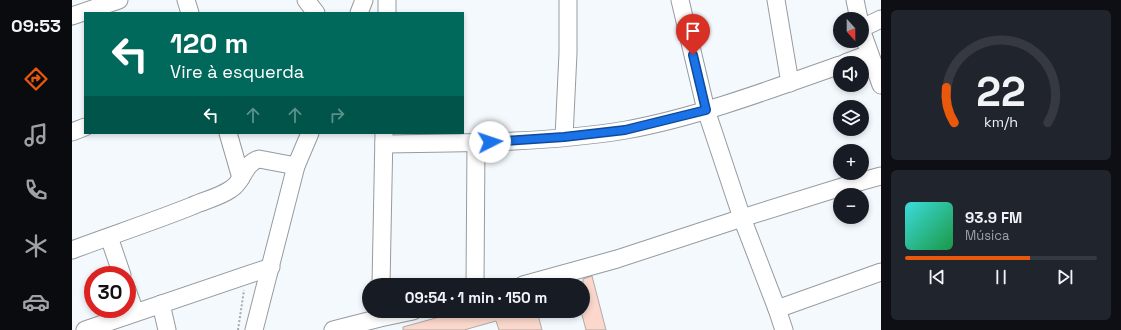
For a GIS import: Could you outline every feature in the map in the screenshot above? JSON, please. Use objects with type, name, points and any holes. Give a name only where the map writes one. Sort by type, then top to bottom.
[{"type":"street","points":[[72,16],[119,0]]},
{"type":"street","points":[[186,0],[190,12]]},
{"type":"street","points":[[306,0],[315,12]]},
{"type":"street","points":[[359,12],[364,0]]},
{"type":"street","points":[[387,0],[387,12]]},
{"type":"street","points":[[564,137],[568,52],[568,0]]},
{"type":"street","points":[[680,0],[706,110],[742,218],[784,330]]},
{"type":"street","points":[[776,0],[790,83]]},
{"type":"street","points":[[855,0],[858,12]]},
{"type":"street","points":[[869,25],[881,19]]},
{"type":"street","points":[[867,48],[881,85]]},
{"type":"street","points":[[864,56],[869,54]]},
{"type":"street","points":[[381,278],[384,138],[476,143],[564,137],[625,130],[706,110],[833,68]]},
{"type":"street","points":[[72,132],[84,127]]},
{"type":"street","points":[[228,134],[241,178]]},
{"type":"street","points":[[254,330],[296,166],[310,134]]},
{"type":"street","points":[[475,278],[476,143]]},
{"type":"street","points":[[72,250],[153,221],[226,192],[232,189],[250,164],[259,159],[296,166]]},
{"type":"street","points":[[548,278],[617,259],[742,218],[881,176]]},
{"type":"street","points":[[109,237],[119,266]]},
{"type":"street","points":[[136,312],[271,267]]},
{"type":"street","points":[[777,309],[881,272]]},
{"type":"street","points":[[161,304],[167,330]]},
{"type":"street","points":[[91,329],[119,318]]},
{"type":"street","points":[[333,330],[368,318]]},
{"type":"path","points":[[238,330],[247,276]]},
{"type":"building","points":[[592,276],[606,330],[586,330],[583,318],[590,318],[590,278],[586,278]]},
{"type":"building","points":[[436,318],[539,318],[542,330],[499,330],[496,321],[464,330],[403,330],[403,327]]},
{"type":"route","points":[[490,142],[564,137],[625,130],[706,110],[693,55]]}]
